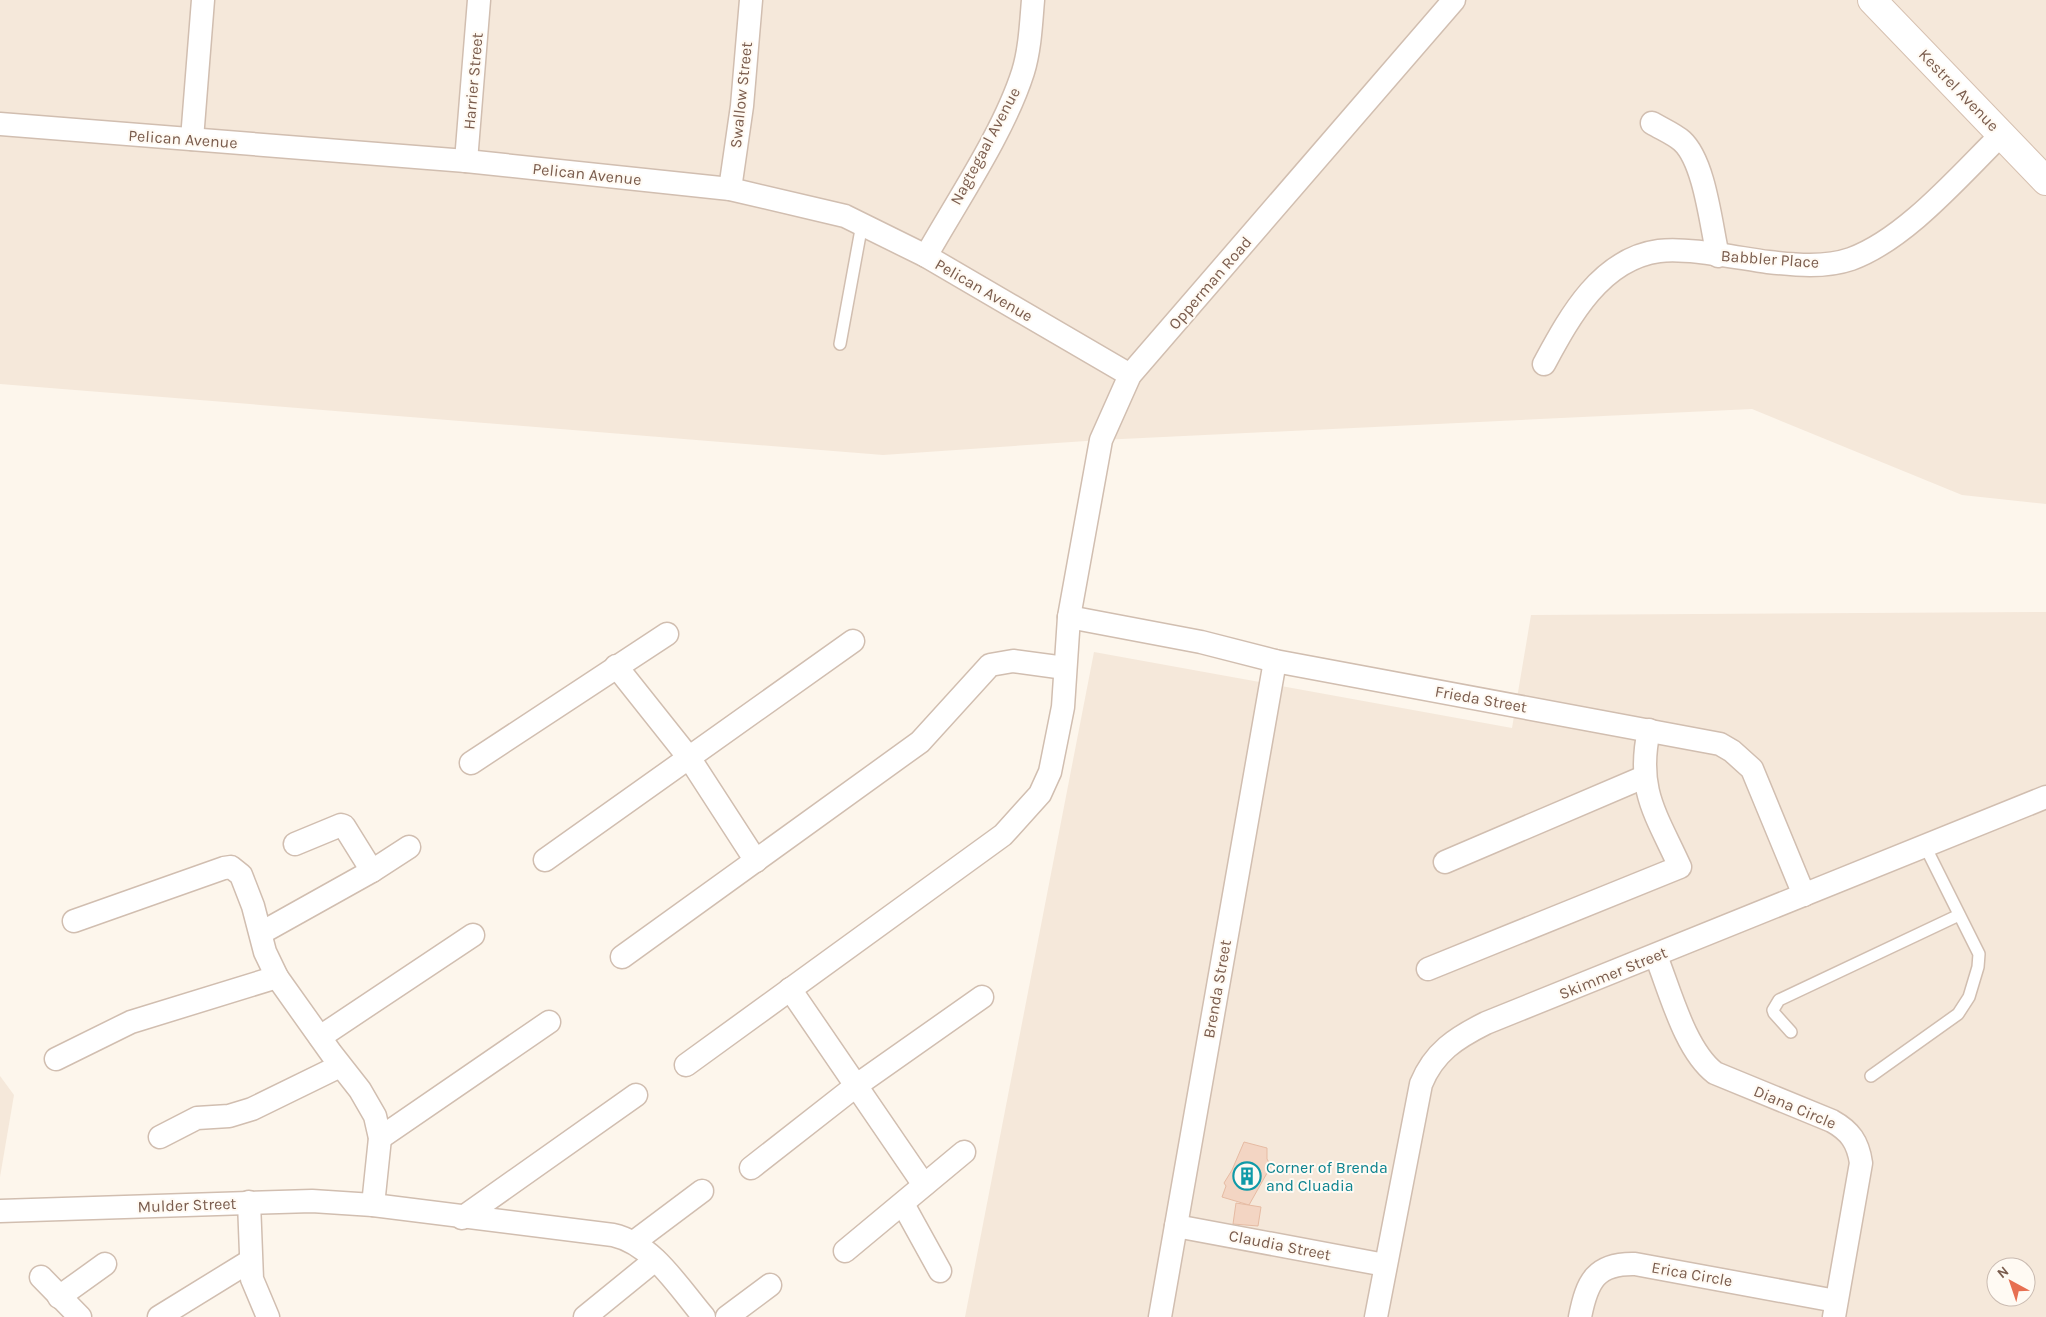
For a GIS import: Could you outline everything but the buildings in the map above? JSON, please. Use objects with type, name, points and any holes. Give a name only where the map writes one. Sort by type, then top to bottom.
[{"type":"street","points":[[192,139],[203,0]]},
{"type":"street","name":"Harrier Street","points":[[466,161],[479,0]]},
{"type":"street","name":"Swallow Street","points":[[730,189],[742,106],[751,0]]},
{"type":"street","name":"Nagtegaal Avenue","points":[[926,256],[1000,124],[1022,74],[1030,34],[1033,0]]},
{"type":"street","name":"Kestrel Avenue","points":[[1872,0],[2046,181]]},
{"type":"street","name":"Opperman Road","points":[[686,1066],[1003,835],[1029,808],[1045,786],[1050,772],[1062,707],[1069,617],[1101,440],[1130,375],[1450,1]]},
{"type":"street","points":[[1652,123],[1682,141],[1695,161],[1702,180],[1718,256]]},
{"type":"street","name":"Pelican Avenue","points":[[0,124],[466,161],[730,189],[845,216],[926,256],[1130,375]]},
{"type":"street","name":"Babbler Place","points":[[1544,364],[1575,310],[1590,291],[1618,268],[1644,255],[1659,251],[1816,265],[1850,259],[1870,250],[1909,224],[2002,134]]},
{"type":"street","name":"Frieda Street","points":[[1069,617],[1201,642],[1275,662],[1720,744],[1732,751],[1752,769],[1804,895]]},
{"type":"street","points":[[471,763],[667,634]]},
{"type":"street","points":[[545,860],[690,759],[853,641]]},
{"type":"street","points":[[622,957],[920,742],[990,665],[1013,661],[1065,668]]},
{"type":"street","name":"Brenda Street","points":[[1160,1317],[1275,662]]},
{"type":"street","points":[[616,666],[690,759],[756,861]]},
{"type":"street","points":[[1428,969],[1680,867],[1648,796],[1644,777],[1644,755],[1649,730]]},
{"type":"street","points":[[1445,862],[1644,777]]},
{"type":"street","name":"Skimmer Street","points":[[1376,1317],[1421,1084],[1427,1070],[1442,1050],[1465,1033],[1486,1023],[2046,797]]},
{"type":"street","points":[[295,844],[341,825],[344,826],[372,871]]},
{"type":"street","points":[[261,933],[372,871],[410,847]]},
{"type":"street","points":[[74,921],[210,872],[231,867],[241,875],[261,933],[265,952],[278,977],[340,1066],[360,1090],[375,1116],[380,1138],[373,1205]]},
{"type":"street","points":[[320,1037],[473,935]]},
{"type":"street","name":"Diana Circle","points":[[1656,956],[1694,1050],[1708,1068],[1832,1121],[1844,1128],[1859,1148],[1861,1163],[1835,1309]]},
{"type":"street","points":[[56,1058],[131,1022],[278,977]]},
{"type":"street","points":[[790,989],[858,1085],[924,1185]]},
{"type":"street","points":[[751,1168],[858,1085],[982,997]]},
{"type":"street","points":[[380,1138],[549,1022]]},
{"type":"street","points":[[160,1137],[197,1118],[230,1116],[252,1109],[340,1066]]},
{"type":"street","points":[[462,1218],[636,1095]]},
{"type":"street","points":[[845,1250],[964,1152]]},
{"type":"street","points":[[702,1191],[634,1242],[655,1260],[704,1317]]},
{"type":"street","name":"Mulder Street","points":[[0,1211],[312,1201],[373,1205],[462,1218],[613,1235],[634,1242]]},
{"type":"street","points":[[249,1202],[252,1279],[268,1317]]},
{"type":"street","points":[[903,1204],[940,1271]]},
{"type":"street","name":"Claudia Street","points":[[1176,1226],[1385,1265]]},
{"type":"street","points":[[585,1317],[655,1260]]},
{"type":"street","points":[[159,1317],[250,1262]]},
{"type":"street","points":[[59,1297],[105,1264]]},
{"type":"street","name":"Erica Circle","points":[[1580,1317],[1584,1298],[1592,1280],[1600,1271],[1617,1264],[1635,1264],[1835,1309]]},
{"type":"street","points":[[41,1277],[80,1317]]},
{"type":"street","points":[[727,1317],[770,1284]]},
{"type":"lane","points":[[840,344],[862,224]]},
{"type":"lane","points":[[1871,1076],[1958,1014],[1969,997],[1978,967],[1979,954],[1925,846]]},
{"type":"lane","points":[[1791,1032],[1774,1013],[1773,1010],[1779,1000],[1959,915]]},
{"type":"shaded area","points":[[0,0],[2046,0],[2046,504],[1962,495],[1752,409],[1101,440],[883,455],[0,384]]},
{"type":"shaded area","points":[[2046,612],[2046,1317],[965,1317],[1094,652],[1512,728],[1531,615]]},
{"type":"shaded area","points":[[0,1076],[14,1095],[0,1177]]},
{"type":"place","name":"Corner of Brenda and Cluadia","points":[[1247,1176]]}]
